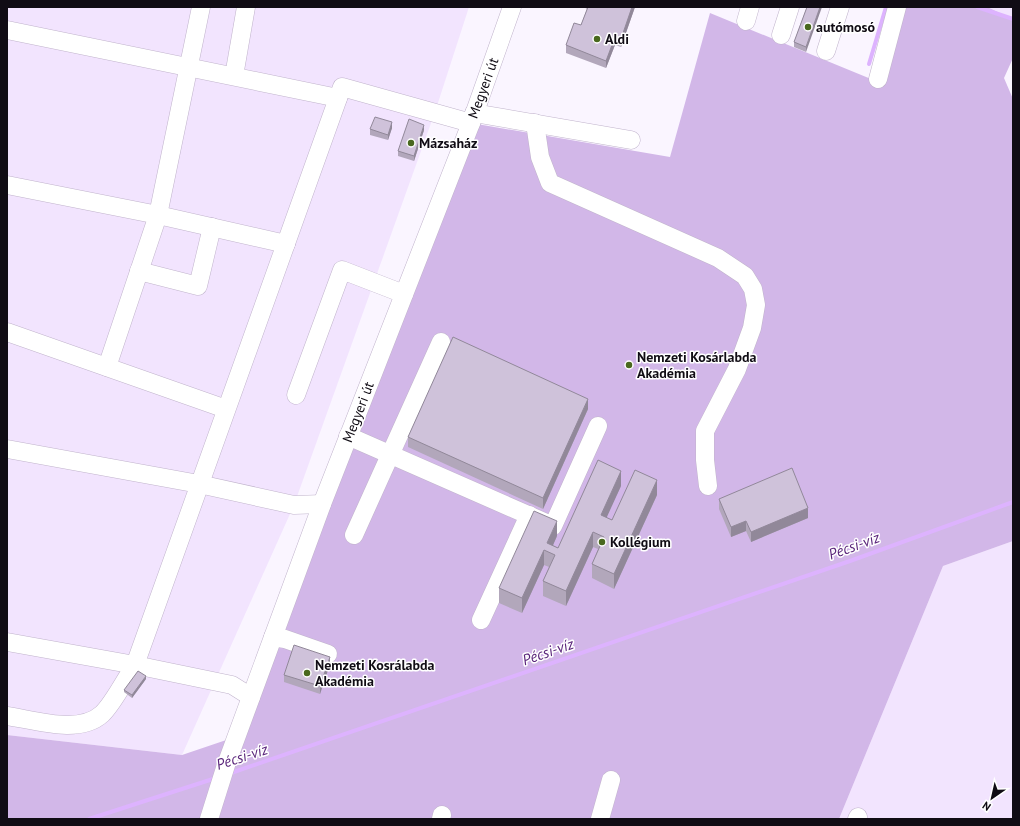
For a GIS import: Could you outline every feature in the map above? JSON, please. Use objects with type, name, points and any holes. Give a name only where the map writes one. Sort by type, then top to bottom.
[{"type":"street","points":[[107,367],[158,215],[201,7]]},
{"type":"street","points":[[234,76],[246,7]]},
{"type":"street","name":"Megyeri út","points":[[209,819],[226,765],[322,504],[472,118],[512,7]]},
{"type":"street","points":[[781,35],[790,7]]},
{"type":"street","points":[[826,51],[840,7]]},
{"type":"street","points":[[878,79],[898,7]]},
{"type":"street","points":[[7,30],[338,98]]},
{"type":"street","points":[[7,716],[67,726],[89,722],[103,713],[135,665],[342,86],[472,118],[493,117],[631,140]]},
{"type":"street","points":[[535,123],[540,157],[550,183],[718,258],[745,276],[753,289],[756,306],[752,328],[736,369],[705,431],[705,460],[708,486]]},
{"type":"street","points":[[7,185],[158,215],[286,244]]},
{"type":"street","points":[[139,271],[198,286],[212,227]]},
{"type":"street","points":[[296,395],[342,270],[404,294]]},
{"type":"street","points":[[7,332],[226,409]]},
{"type":"street","points":[[354,535],[441,342]]},
{"type":"street","points":[[348,436],[553,526],[598,426]]},
{"type":"street","points":[[7,449],[200,484],[294,505],[322,504]]},
{"type":"street","points":[[481,620],[529,515]]},
{"type":"street","points":[[273,637],[285,639],[328,654]]},
{"type":"street","points":[[7,642],[135,665],[232,685],[251,697]]},
{"type":"street","points":[[600,819],[611,780]]},
{"type":"shaded area","points":[[7,7],[469,7],[435,112],[294,505],[182,755],[7,735]]},
{"type":"shaded area","points":[[890,7],[987,7],[1013,19],[1013,58],[1004,78],[1013,99],[1013,541],[943,566],[839,819],[7,819],[7,735],[182,755],[241,735],[471,123],[670,157],[710,13],[871,79]]},
{"type":"shaded area","points":[[987,7],[1013,7],[1013,19]]},
{"type":"shaded area","points":[[1013,541],[1013,819],[839,819],[943,566]]},
{"type":"building","name":"Aldi","points":[[588,7],[632,7],[621,39],[615,37],[606,61],[566,45],[574,23],[581,25]]},
{"type":"building","name":"autómosó","points":[[807,7],[820,7],[806,47],[794,42]]},
{"type":"building","points":[[375,117],[392,122],[388,135],[370,129]]},
{"type":"building","name":"Mázsaház","points":[[409,119],[424,125],[414,156],[398,151]]},
{"type":"building","points":[[453,337],[588,399],[543,498],[408,437]]},
{"type":"building","name":"Kollégium","points":[[598,460],[621,471],[601,515],[612,520],[635,470],[657,480],[614,574],[592,564],[604,537],[593,532],[566,591],[543,581],[555,555],[544,550],[522,598],[499,588],[534,511],[557,521],[547,543],[558,548]]},
{"type":"building","points":[[792,468],[808,508],[751,532],[746,521],[731,527],[719,499]]},
{"type":"building","name":"Nemzeti Kosrálabda Akadémia","points":[[294,645],[330,657],[320,686],[284,675]]},
{"type":"building","points":[[138,671],[146,676],[132,695],[124,690]]},
{"type":"waterway","points":[[869,64],[886,7]]},
{"type":"waterway","points":[[977,7],[1013,19]]},
{"type":"waterway","name":"Pécsi-víz","points":[[228,774],[850,561],[1013,502]]},
{"type":"waterway","name":"Pécsi-víz","points":[[89,819],[216,778]]},
{"type":"place","name":"autómosó","points":[[808,27]]},
{"type":"place","name":"Aldi","points":[[597,39]]},
{"type":"place","name":"Mázsaház","points":[[411,143]]},
{"type":"place","name":"Nemzeti Kosárlabda Akadémia","points":[[629,365]]},
{"type":"place","name":"Kollégium","points":[[602,542]]},
{"type":"place","name":"Nemzeti Kosrálabda Akadémia","points":[[307,673]]}]
